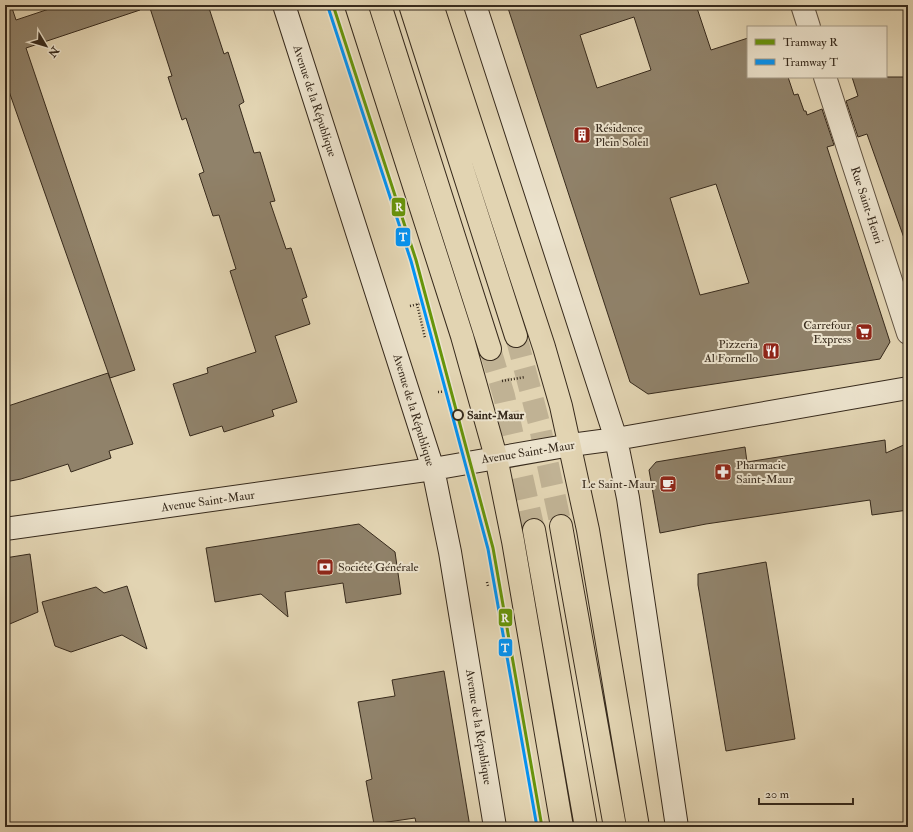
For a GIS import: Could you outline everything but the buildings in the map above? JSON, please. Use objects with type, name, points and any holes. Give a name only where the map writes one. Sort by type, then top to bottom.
[{"type":"main road","points":[[356,5],[462,336],[496,457],[512,534],[562,827]]},
{"type":"main road","points":[[380,5],[490,349]]},
{"type":"main road","points":[[410,5],[516,336]]},
{"type":"main road","points":[[432,5],[550,365],[571,445],[588,530],[638,827]]},
{"type":"main road","points":[[561,526],[615,827]]},
{"type":"main road","points":[[534,530],[586,827]]},
{"type":"street","name":"Avenue de la République","points":[[284,5],[433,469],[450,552],[495,827]]},
{"type":"street","points":[[475,5],[616,439],[628,498],[677,827]]},
{"type":"street","points":[[802,5],[809,26]]},
{"type":"street","name":"Rue Saint-Henri","points":[[825,78],[908,333]]},
{"type":"street","name":"Avenue Saint-Maur","points":[[5,530],[433,469],[496,457],[616,439],[908,388]]},
{"type":"path","points":[[403,307],[425,303]]},
{"type":"path","points":[[417,304],[425,338]]},
{"type":"path","points":[[495,382],[531,376]]},
{"type":"path","points":[[436,392],[450,391]]},
{"type":"path","points":[[487,582],[488,586]]},
{"type":"tunnel","points":[[516,336],[539,423],[561,526]]},
{"type":"tunnel","points":[[490,349],[504,396],[534,530]]},
{"type":"tram line","name":"R","points":[[333,5],[416,260],[493,548],[542,827]]},
{"type":"tram line","name":"T","points":[[328,7],[411,261],[488,549],[537,827]]},
{"type":"place","name":"Résidence Plein Soleil","points":[[582,135]]},
{"type":"place","name":"Carrefour Express","points":[[864,332]]},
{"type":"place","name":"Pizzeria Al Fornello","points":[[771,351]]},
{"type":"place","name":"Saint-Maur","points":[[458,415]]},
{"type":"place","name":"Pharmacie Saint-Maur","points":[[723,472]]},
{"type":"place","name":"Le Saint-Maur","points":[[668,484]]},
{"type":"place","name":"Société Générale","points":[[325,567]]}]
